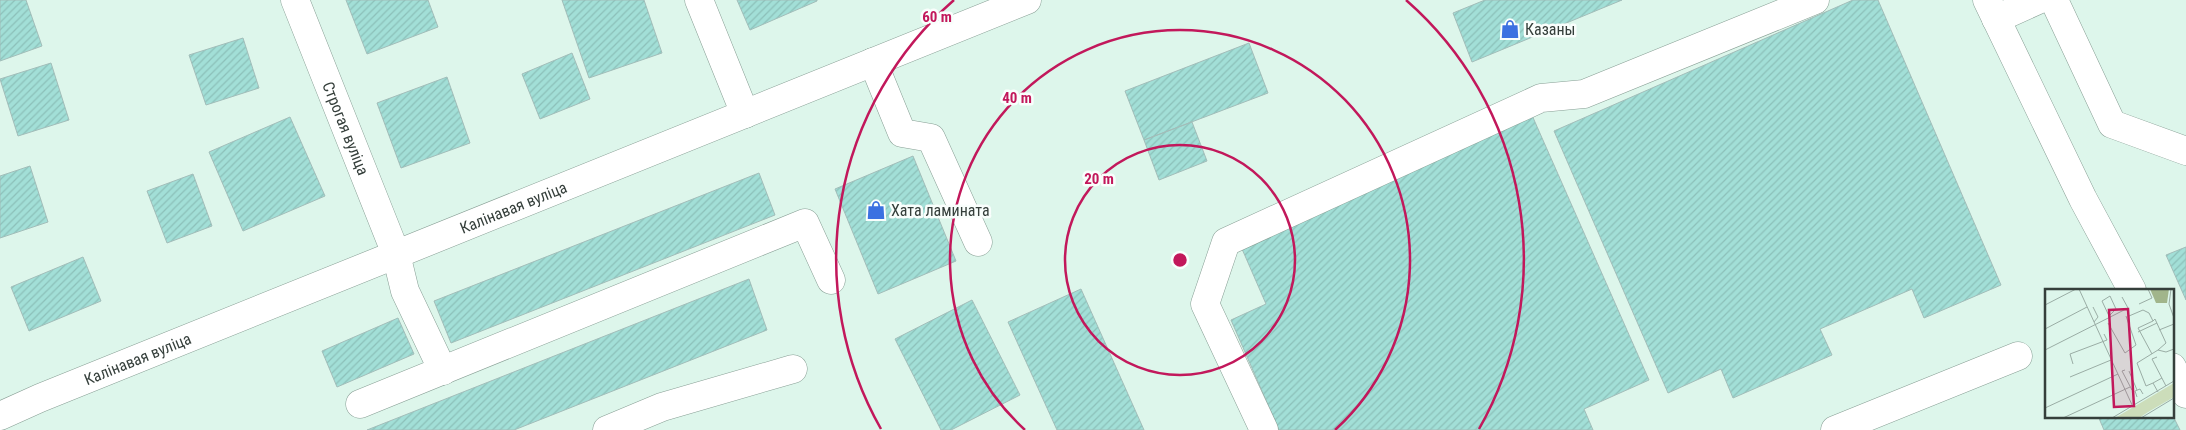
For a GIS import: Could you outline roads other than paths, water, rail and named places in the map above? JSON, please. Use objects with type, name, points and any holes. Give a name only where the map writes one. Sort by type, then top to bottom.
[{"type":"street","name":"Строгая вуліца","points":[[295,0],[396,254],[405,292],[443,371]]},
{"type":"street","points":[[699,0],[745,114]]},
{"type":"street","name":"Калінавая вуліца","points":[[0,416],[40,398],[1027,0]]},
{"type":"street","points":[[1264,430],[1205,304],[1226,242],[1541,98],[1584,94],[1815,0]]},
{"type":"street","points":[[2038,0],[1991,9],[2083,199],[2131,289]]},
{"type":"street","points":[[2054,0],[2112,124],[2186,151]]},
{"type":"street","points":[[873,62],[902,133],[931,138],[978,242]]},
{"type":"street","points":[[360,404],[806,223],[831,280]]},
{"type":"street","points":[[1835,430],[2018,356]]},
{"type":"street","points":[[607,430],[662,407],[793,369]]},
{"type":"street","points":[[2174,372],[2186,394]]},
{"type":"place","name":"Казаны","points":[[1510,29]]},
{"type":"place","name":"Хата ламината","points":[[876,210]]}]
